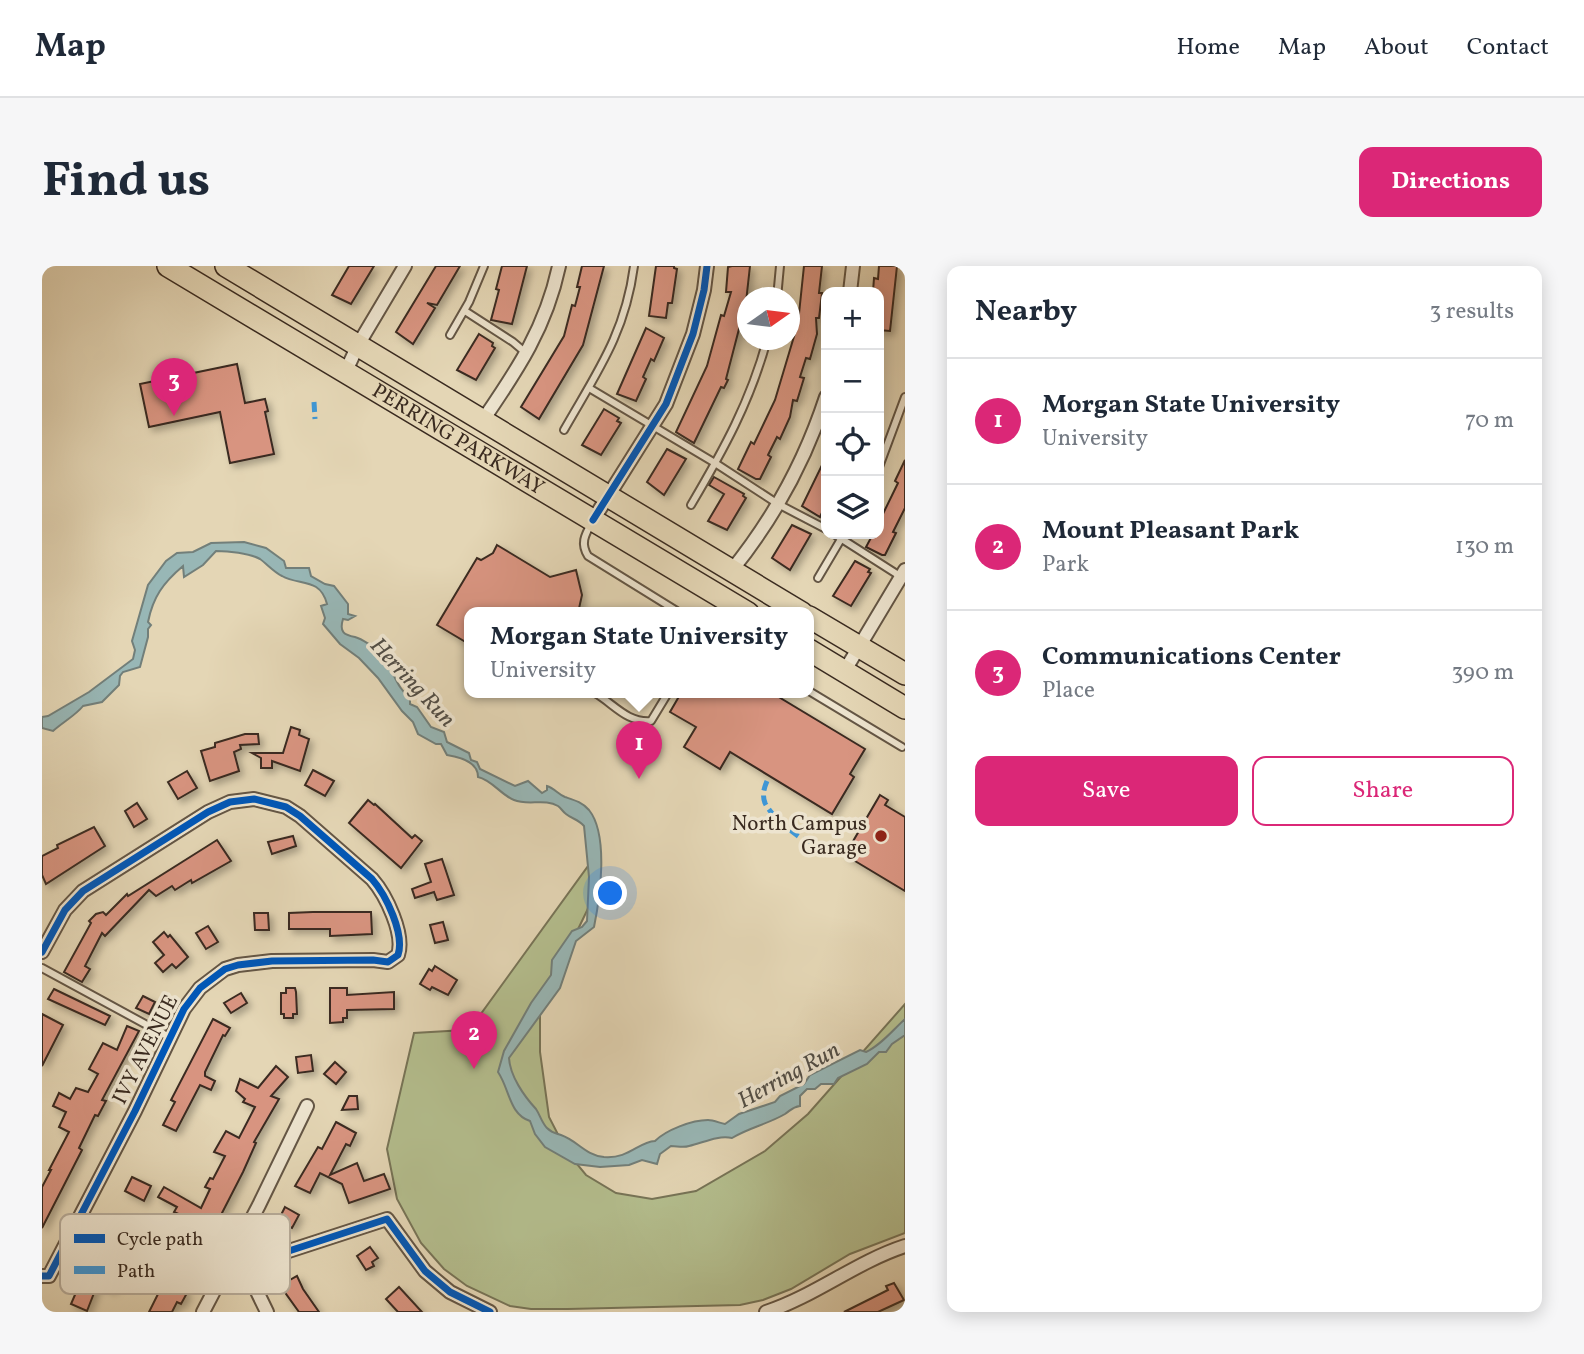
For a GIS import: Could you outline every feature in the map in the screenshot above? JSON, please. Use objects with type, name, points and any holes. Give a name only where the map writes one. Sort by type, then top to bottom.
[{"type":"main road","name":"PERRING PARKWAY","points":[[168,266],[737,607]]},
{"type":"main road","name":"PERRING PARKWAY","points":[[226,266],[792,607]]},
{"type":"main road","points":[[814,620],[905,674]]},
{"type":"main road","points":[[814,653],[905,708]]},
{"type":"street","points":[[346,371],[404,266]]},
{"type":"street","points":[[483,419],[527,354],[545,315],[559,266]]},
{"type":"street","points":[[593,520],[650,425],[666,404],[693,334],[707,266]]},
{"type":"street","points":[[851,287],[853,266]]},
{"type":"street","points":[[732,570],[755,541],[778,504],[799,466],[821,410]]},
{"type":"street","points":[[844,672],[904,575]]},
{"type":"street","name":"IVY AVENUE","points":[[42,952],[65,910],[93,883],[208,812],[230,802],[254,799],[286,807],[300,816],[372,879],[391,912],[400,949],[398,956],[388,961],[272,961],[238,965],[225,969],[200,988],[184,1009],[78,1214]]},
{"type":"street","points":[[254,1214],[307,1106]]},
{"type":"street","points":[[290,1251],[387,1219],[412,1256],[432,1277],[450,1292],[490,1312]]},
{"type":"street","points":[[766,1312],[799,1299],[866,1262],[905,1246]]},
{"type":"street","name":"IVY AVENUE","points":[[46,1276],[60,1249]]},
{"type":"street","points":[[203,1312],[213,1294]]},
{"type":"street","points":[[258,1294],[267,1312]]},
{"type":"lane","points":[[450,335],[465,311],[484,266]]},
{"type":"lane","points":[[564,430],[622,324],[634,266]]},
{"type":"lane","points":[[778,287],[780,266]]},
{"type":"lane","points":[[465,311],[527,354]]},
{"type":"lane","points":[[691,505],[732,436],[752,389],[764,350]]},
{"type":"lane","points":[[589,388],[778,504],[821,527]]},
{"type":"lane","points":[[884,454],[905,397]]},
{"type":"lane","points":[[593,520],[584,537],[584,549],[588,556],[670,607]]},
{"type":"lane","points":[[818,578],[841,539]]},
{"type":"lane","points":[[848,539],[904,575]]},
{"type":"lane","points":[[814,694],[902,747]]},
{"type":"lane","points":[[604,698],[627,718],[647,722],[651,721],[665,698]]},
{"type":"lane","points":[[42,968],[170,1038]]},
{"type":"green space","points":[[591,862],[595,894],[540,1008],[540,1052],[549,1117],[567,1152],[586,1175],[616,1193],[652,1199],[696,1191],[765,1151],[808,1114],[905,1004],[905,1233],[850,1254],[791,1289],[763,1300],[740,1305],[568,1309],[510,1306],[467,1286],[444,1269],[421,1243],[397,1199],[387,1149],[414,1033],[465,1030],[480,1015]]},
{"type":"water","name":"Herring Run","points":[[244,542],[266,548],[284,561],[286,568],[309,568],[311,576],[334,586],[348,604],[348,614],[355,616],[348,620],[343,619],[343,632],[364,641],[379,652],[410,698],[410,704],[417,707],[431,727],[444,732],[447,742],[469,753],[471,760],[477,762],[480,769],[515,786],[528,781],[542,793],[547,790],[547,786],[584,805],[595,821],[601,850],[601,867],[594,927],[576,941],[560,988],[509,1058],[518,1085],[550,1131],[597,1156],[613,1157],[655,1141],[687,1124],[708,1120],[725,1124],[739,1114],[775,1102],[780,1096],[804,1084],[810,1075],[860,1050],[866,1052],[871,1049],[905,1019],[905,1035],[886,1052],[879,1052],[867,1064],[838,1078],[834,1084],[821,1084],[815,1089],[807,1089],[800,1096],[800,1106],[785,1114],[732,1138],[715,1138],[687,1147],[671,1146],[660,1154],[657,1164],[642,1160],[629,1165],[600,1167],[575,1164],[545,1147],[535,1134],[530,1121],[523,1118],[514,1107],[498,1072],[504,1051],[531,1003],[551,975],[552,960],[572,931],[582,927],[587,921],[589,877],[584,826],[553,804],[519,802],[509,798],[488,781],[478,777],[472,764],[447,755],[441,744],[418,734],[413,722],[378,678],[359,658],[340,644],[323,624],[325,618],[321,606],[327,604],[319,590],[282,576],[260,559],[250,555],[216,551],[203,565],[184,577],[183,566],[164,585],[153,605],[148,622],[151,625],[140,667],[123,672],[119,685],[102,702],[83,706],[53,731],[42,728],[42,717],[89,692],[133,659],[135,650],[132,641],[148,585],[166,561],[177,553],[193,552],[211,543]]},
{"type":"building","points":[[349,266],[374,266],[351,304],[332,295]]},
{"type":"building","points":[[436,266],[460,266],[437,305],[427,303],[435,308],[413,344],[396,332]]},
{"type":"building","points":[[502,266],[527,266],[512,324],[491,320]]},
{"type":"building","points":[[582,266],[604,266],[583,345],[539,419],[521,407],[564,336],[580,287],[577,287]]},
{"type":"building","points":[[656,266],[674,266],[677,269],[672,303],[668,303],[666,318],[649,316]]},
{"type":"building","points":[[750,266],[748,287],[737,287],[737,337],[726,379],[728,380],[724,388],[721,387],[694,443],[676,432],[707,366],[721,315],[724,316],[731,292],[726,292],[728,267]]},
{"type":"building","points":[[804,266],[822,266],[819,293],[821,301],[819,318],[816,318],[817,334],[810,359],[806,358],[800,377],[804,378],[797,401],[793,400],[790,417],[780,439],[777,437],[760,479],[756,479],[738,469],[751,442],[754,444],[775,400],[790,350],[800,350],[800,304]]},
{"type":"building","points":[[879,266],[897,266],[890,331],[884,330],[884,287],[873,287],[874,278],[878,279]]},
{"type":"building","points":[[646,328],[664,338],[643,377],[646,379],[636,401],[617,394]]},
{"type":"building","points":[[479,334],[493,343],[495,348],[476,380],[457,370]]},
{"type":"building","points":[[237,364],[245,403],[265,399],[274,454],[230,463],[220,412],[149,427],[140,384]]},
{"type":"building","points":[[604,409],[619,418],[617,421],[621,423],[601,455],[582,445]]},
{"type":"building","points":[[667,449],[686,459],[664,495],[647,482]]},
{"type":"building","points":[[905,460],[905,508],[893,532],[896,533],[885,555],[882,555],[866,547],[870,539],[884,539],[884,512],[898,483],[895,481]]},
{"type":"building","points":[[821,467],[820,517],[802,506]]},
{"type":"building","points":[[714,477],[744,494],[746,498],[727,530],[708,521],[724,494],[709,485]]},
{"type":"building","points":[[792,525],[811,534],[790,570],[772,558]]},
{"type":"building","points":[[497,545],[550,577],[576,570],[582,595],[579,607],[464,607],[464,641],[437,625],[477,558],[481,560],[493,553]]},
{"type":"building","points":[[855,561],[870,569],[868,572],[871,573],[851,606],[833,596]]},
{"type":"building","points":[[678,698],[780,698],[865,749],[850,774],[854,777],[832,814],[730,752],[720,769],[684,747],[696,727],[670,712]]},
{"type":"building","points":[[291,727],[300,730],[299,735],[309,739],[300,771],[272,761],[272,768],[261,768],[261,758],[252,753],[283,753]]},
{"type":"building","points":[[245,734],[258,734],[259,744],[240,745],[241,749],[234,752],[239,771],[210,781],[201,751],[215,747],[215,743]]},
{"type":"building","points":[[313,770],[334,781],[325,796],[305,785]]},
{"type":"building","points":[[187,771],[197,788],[178,799],[168,782]]},
{"type":"building","name":"North Campus Garage","points":[[880,795],[888,800],[885,805],[905,817],[905,891],[845,855]]},
{"type":"building","points":[[368,800],[412,838],[415,835],[422,841],[401,868],[349,823]]},
{"type":"building","points":[[137,803],[147,819],[134,827],[125,811]]},
{"type":"building","points":[[94,827],[105,846],[46,884],[42,875],[42,856],[58,848],[57,845]]},
{"type":"building","points":[[293,836],[296,846],[272,854],[268,842]]},
{"type":"building","points":[[217,840],[231,861],[175,890],[172,886],[156,896],[149,890],[105,936],[102,933],[85,966],[90,969],[82,982],[64,972],[91,923],[89,921],[96,914],[103,912],[106,915],[127,894],[128,896]]},
{"type":"building","points":[[442,859],[454,895],[437,900],[434,892],[415,898],[412,889],[431,882],[425,864]]},
{"type":"building","points":[[371,912],[372,934],[330,936],[330,929],[289,929],[289,913]]},
{"type":"building","points":[[254,913],[268,913],[269,930],[255,930]]},
{"type":"building","points":[[443,922],[448,940],[435,943],[430,925]]},
{"type":"building","points":[[208,926],[218,942],[206,949],[196,933]]},
{"type":"building","points":[[164,932],[168,937],[170,935],[188,957],[176,968],[172,964],[163,972],[155,963],[164,955],[153,942]]},
{"type":"building","points":[[435,966],[457,980],[448,995],[420,984],[429,969],[432,971]]},
{"type":"building","points":[[286,988],[295,988],[296,992],[297,1014],[293,1014],[293,1018],[284,1018],[284,1014],[281,1014],[281,993],[286,993]]},
{"type":"building","points":[[330,988],[347,988],[347,995],[394,992],[394,1009],[347,1010],[347,1018],[343,1018],[343,1022],[330,1023]]},
{"type":"building","points":[[54,989],[110,1016],[105,1025],[48,999]]},
{"type":"building","points":[[241,993],[247,1003],[231,1013],[224,1003]]},
{"type":"building","points":[[143,996],[155,1002],[149,1014],[136,1008]]},
{"type":"building","points":[[42,1014],[63,1025],[42,1066]]},
{"type":"building","points":[[213,1019],[230,1028],[225,1036],[223,1035],[205,1072],[205,1076],[215,1081],[211,1090],[200,1085],[176,1131],[163,1125],[175,1102],[171,1100]]},
{"type":"building","points":[[127,1026],[139,1031],[102,1100],[106,1101],[98,1116],[95,1115],[79,1148],[82,1150],[42,1228],[42,1187],[69,1132],[59,1127],[66,1112],[53,1106],[59,1093],[70,1099],[76,1088],[88,1092],[98,1074],[89,1069],[103,1043],[117,1050]]},
{"type":"building","points":[[311,1055],[313,1071],[298,1073],[296,1057]]},
{"type":"building","points":[[335,1062],[346,1072],[336,1084],[324,1074]]},
{"type":"building","points":[[276,1066],[288,1077],[271,1096],[279,1099],[254,1142],[256,1143],[243,1172],[221,1214],[174,1212],[177,1207],[158,1197],[164,1187],[201,1208],[210,1189],[205,1187],[210,1178],[213,1179],[225,1156],[214,1152],[226,1131],[239,1138],[255,1107],[243,1102],[245,1099],[236,1091],[240,1079],[258,1088]]},
{"type":"building","points":[[349,1096],[357,1096],[358,1109],[342,1110]]},
{"type":"building","points":[[336,1122],[356,1133],[350,1146],[346,1144],[330,1175],[357,1163],[364,1181],[384,1174],[390,1189],[349,1203],[342,1184],[320,1173],[310,1193],[295,1186],[318,1147],[322,1149]]},
{"type":"building","points":[[132,1177],[151,1186],[144,1201],[125,1191]]},
{"type":"building","points":[[285,1207],[299,1215],[292,1228],[290,1214],[282,1214]]},
{"type":"building","points":[[370,1247],[378,1258],[372,1262],[374,1266],[366,1270],[357,1256]]},
{"type":"building","points":[[297,1276],[319,1312],[299,1312],[286,1294],[290,1294],[290,1280]]},
{"type":"building","points":[[894,1283],[904,1300],[878,1312],[844,1312],[888,1290],[886,1286]]},
{"type":"building","points":[[399,1287],[422,1312],[398,1312],[386,1299]]},
{"type":"building","points":[[75,1294],[94,1294],[87,1311],[71,1304]]},
{"type":"building","points":[[158,1294],[186,1294],[181,1304],[177,1302],[172,1312],[149,1312]]},
{"type":"marked path","points":[[314,402],[315,419]]},
{"type":"marked path","points":[[767,781],[764,800],[778,819],[811,844],[832,852],[841,852]]},
{"type":"cycle path","points":[[593,520],[666,404],[693,334],[707,266]]},
{"type":"cycle path","points":[[42,952],[65,910],[83,891],[208,812],[230,802],[254,799],[286,807],[300,816],[372,879],[393,915],[399,937],[398,955],[388,962],[272,961],[238,965],[225,969],[200,988],[184,1009],[81,1214]]},
{"type":"cycle path","points":[[290,1251],[387,1219],[425,1271],[450,1292],[490,1312]]},
{"type":"cycle path","points":[[42,1276],[49,1276],[60,1255]]},
{"type":"place","name":"Communications Center","points":[[174,416]]},
{"type":"place","name":"Morgan State University","points":[[639,779]]},
{"type":"place","name":"North Campus Garage","points":[[881,836]]},
{"type":"place","name":"Mount Pleasant Park","points":[[474,1069]]}]
